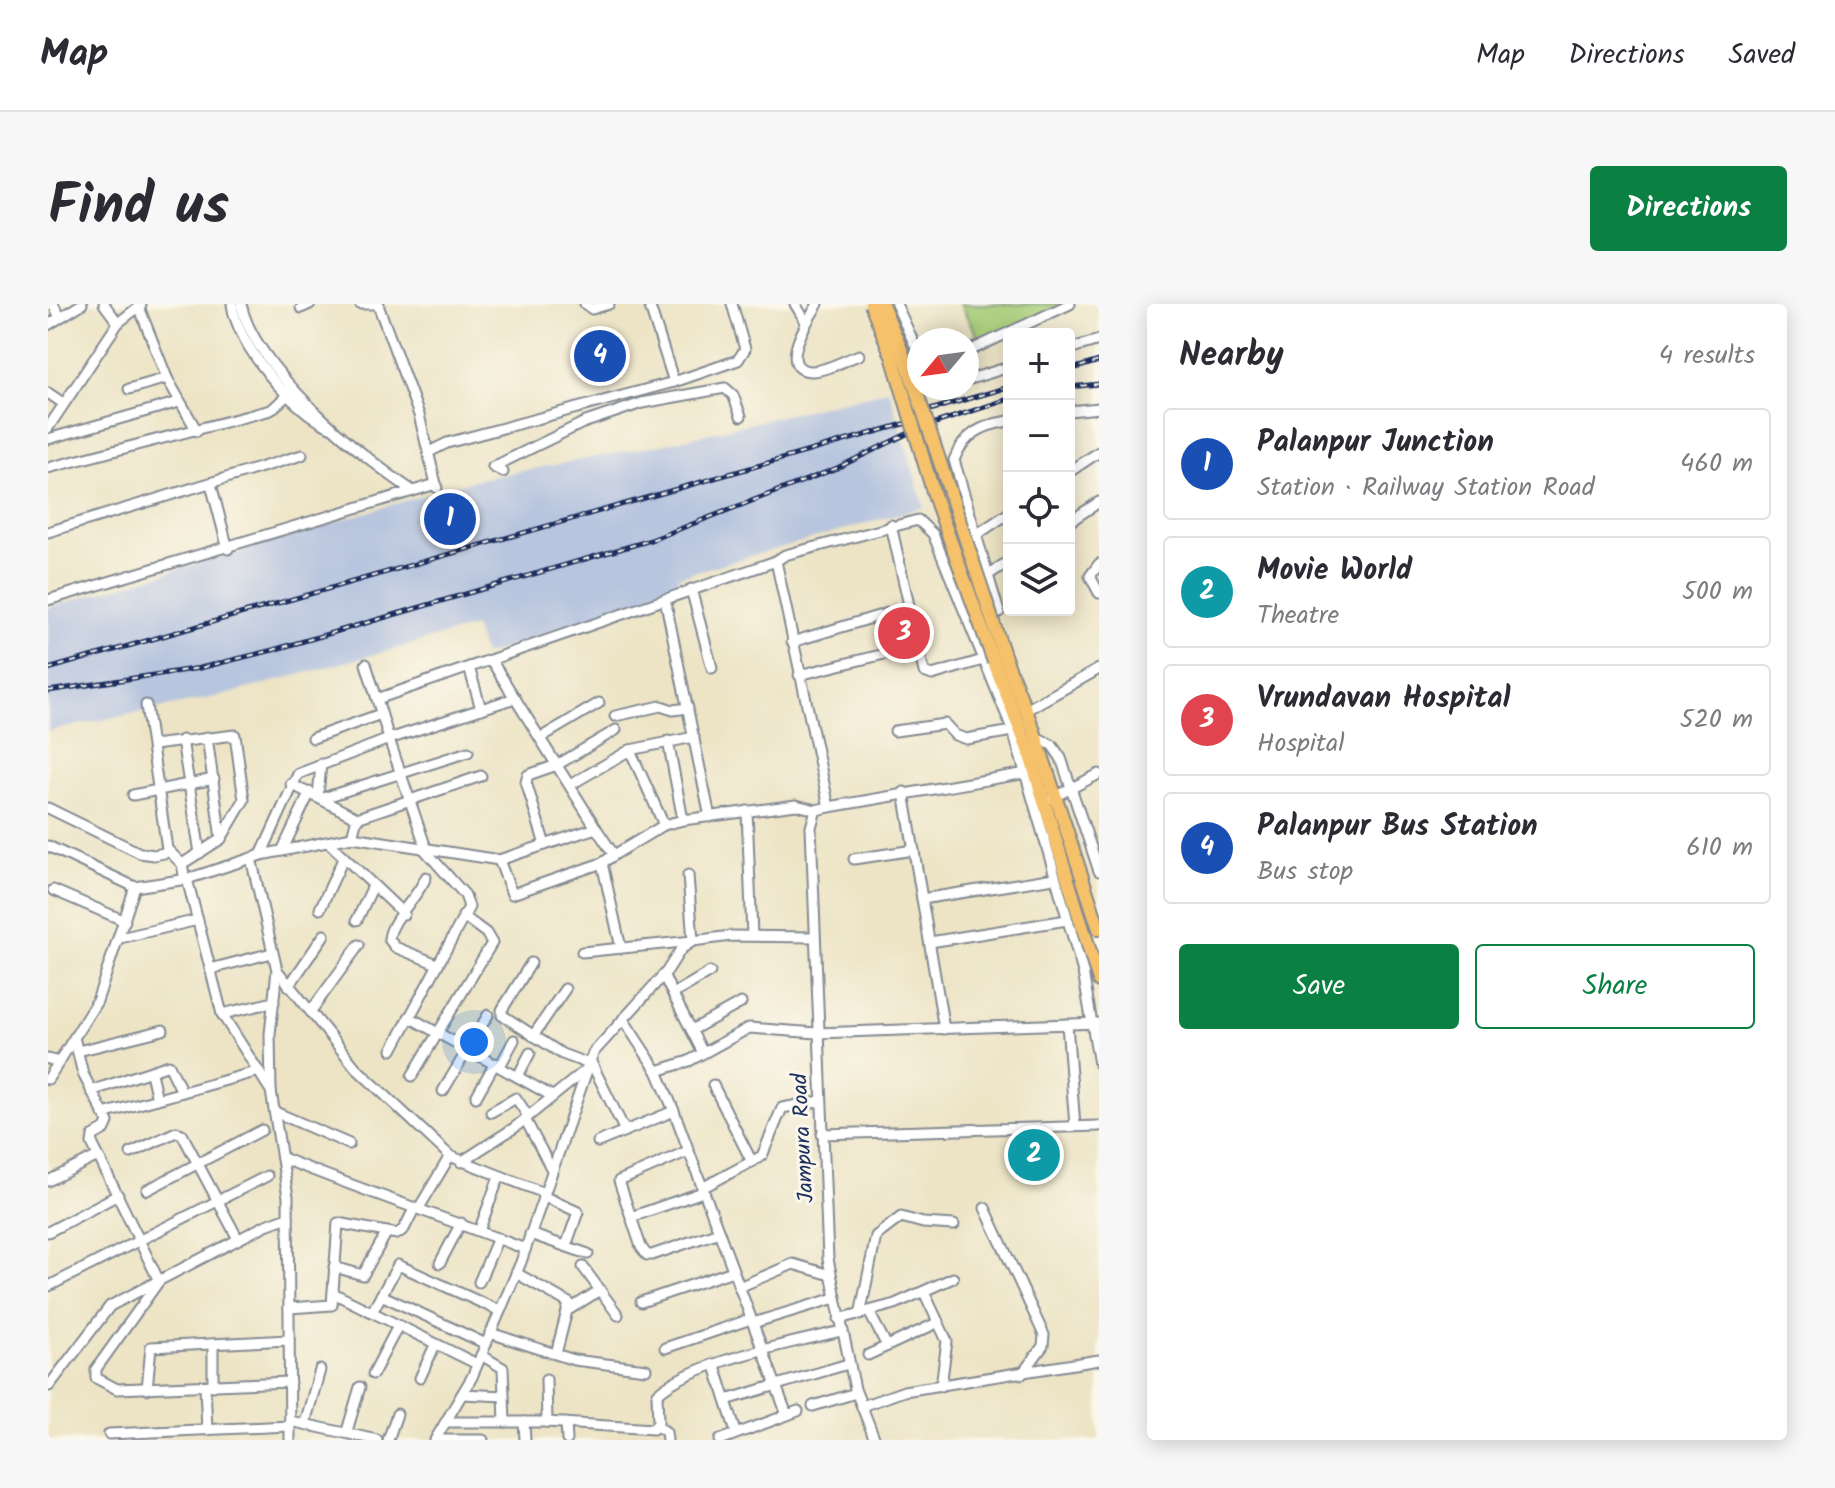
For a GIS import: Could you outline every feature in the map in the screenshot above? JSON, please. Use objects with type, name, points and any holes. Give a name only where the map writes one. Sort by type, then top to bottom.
[{"type":"main road","points":[[871,304],[892,356],[935,498],[1035,771],[1050,799],[1095,928],[1099,981]]},
{"type":"main road","points":[[882,304],[908,366],[994,660],[1026,710],[1036,737],[1035,771]]},
{"type":"street","points":[[53,304],[60,317]]},
{"type":"street","points":[[48,325],[82,304]]},
{"type":"street","points":[[104,304],[118,323]]},
{"type":"street","points":[[232,304],[241,333],[254,356],[289,394],[312,416],[413,491]]},
{"type":"street","points":[[241,304],[250,329],[272,364],[330,427]]},
{"type":"street","points":[[48,600],[228,549],[413,491],[437,487],[429,452],[379,304],[360,304]]},
{"type":"street","points":[[585,304],[592,309],[609,304]]},
{"type":"street","points":[[649,304],[674,382]]},
{"type":"street","points":[[429,452],[447,443],[674,382],[742,356],[745,349],[732,304]]},
{"type":"street","points":[[795,304],[806,322]]},
{"type":"street","points":[[818,304],[796,343],[797,358],[806,370],[815,371],[859,355]]},
{"type":"street","points":[[896,304],[907,328]]},
{"type":"street","points":[[979,346],[1070,304]]},
{"type":"street","points":[[48,428],[118,323],[141,305],[167,378],[197,431]]},
{"type":"street","points":[[1075,347],[1099,340]]},
{"type":"street","points":[[979,376],[1003,369]]},
{"type":"street","points":[[129,389],[167,378]]},
{"type":"street","points":[[503,472],[493,467],[583,423],[642,403],[725,388],[733,395],[741,416]]},
{"type":"street","points":[[48,393],[63,403]]},
{"type":"street","points":[[48,468],[271,410],[289,394]]},
{"type":"street","points":[[48,439],[179,402]]},
{"type":"street","points":[[1075,410],[1099,408]]},
{"type":"street","points":[[999,612],[954,460],[966,437],[1003,423]]},
{"type":"street","points":[[1075,468],[1099,452]]},
{"type":"street","points":[[48,532],[302,455]]},
{"type":"street","points":[[211,484],[228,549]]},
{"type":"street","points":[[1075,518],[1099,502]]},
{"type":"street","points":[[976,535],[1003,517]]},
{"type":"street","points":[[377,699],[776,561],[785,555],[918,520],[929,527],[994,660],[1013,731],[1035,771],[1054,878],[1096,1023],[1099,1064]]},
{"type":"street","points":[[891,525],[917,646],[928,675],[994,660]]},
{"type":"street","points":[[776,561],[829,807]]},
{"type":"street","points":[[1099,564],[1090,576],[1099,593]]},
{"type":"street","points":[[988,575],[1003,565]]},
{"type":"street","points":[[691,589],[712,668]]},
{"type":"street","points":[[665,599],[710,817]]},
{"type":"street","points":[[792,642],[908,607]]},
{"type":"street","points":[[799,675],[917,646]]},
{"type":"street","points":[[491,660],[614,855]]},
{"type":"street","points":[[366,664],[424,848],[465,895],[469,907],[392,1050]]},
{"type":"street","points":[[469,667],[481,709]]},
{"type":"street","points":[[1026,710],[1099,669]]},
{"type":"street","points":[[515,698],[389,739],[298,774],[256,857],[272,953],[277,970],[289,986],[356,1068],[450,1156],[578,1212],[566,1246]]},
{"type":"street","points":[[540,738],[599,703]]},
{"type":"street","points":[[146,705],[169,852],[182,864],[222,1014],[271,1091]]},
{"type":"street","points":[[615,716],[661,706],[673,710],[688,708]]},
{"type":"street","points":[[313,738],[381,714]]},
{"type":"street","points":[[895,731],[945,724],[955,735],[966,739],[1013,731]]},
{"type":"street","points":[[545,845],[526,782],[528,775],[557,765],[616,730]]},
{"type":"street","points":[[153,745],[230,733],[238,740],[244,800],[221,839],[182,864]]},
{"type":"street","points":[[207,737],[221,839]]},
{"type":"street","points":[[570,785],[630,750],[694,737]]},
{"type":"street","points":[[1036,737],[1056,749],[1099,871]]},
{"type":"street","points":[[182,740],[200,853]]},
{"type":"street","points":[[668,741],[683,820]]},
{"type":"street","points":[[630,750],[664,825]]},
{"type":"street","points":[[317,796],[468,752]]},
{"type":"street","points":[[282,851],[317,796],[321,764]]},
{"type":"street","points":[[499,860],[512,894],[602,863],[664,825],[683,820],[796,805],[816,810],[1035,771]]},
{"type":"street","points":[[1050,799],[1099,774]]},
{"type":"street","points":[[291,784],[357,818],[481,776]]},
{"type":"street","points":[[133,795],[214,779]]},
{"type":"street","points":[[904,792],[944,1029]]},
{"type":"street","points":[[48,808],[140,853],[154,855],[169,852]]},
{"type":"street","name":"Jampura Road","points":[[816,810],[811,827],[813,937],[831,1275],[848,1364],[873,1439]]},
{"type":"street","points":[[747,811],[752,936]]},
{"type":"street","points":[[352,837],[357,818]]},
{"type":"street","points":[[48,846],[135,887],[186,880],[256,857],[352,837],[499,860],[596,828]]},
{"type":"street","points":[[328,842],[404,914]]},
{"type":"street","points":[[854,859],[914,850]]},
{"type":"street","points":[[320,909],[343,859]]},
{"type":"street","points":[[602,863],[621,948]]},
{"type":"street","points":[[688,875],[693,941]]},
{"type":"street","points":[[426,877],[390,932],[391,944],[437,964]]},
{"type":"street","points":[[922,899],[1054,878]]},
{"type":"street","points":[[357,920],[373,886]]},
{"type":"street","points":[[48,1079],[59,1062],[76,1046],[108,976],[135,887]]},
{"type":"street","points":[[53,890],[125,921]]},
{"type":"street","points":[[412,1076],[492,943],[486,933],[463,916]]},
{"type":"street","points":[[120,938],[198,920]]},
{"type":"street","points":[[930,942],[1067,920]]},
{"type":"street","points":[[289,986],[324,935]]},
{"type":"street","points":[[582,952],[752,936],[813,937]]},
{"type":"street","points":[[461,1162],[527,1117],[589,1064],[681,949],[693,941]]},
{"type":"street","points":[[311,1011],[359,945]]},
{"type":"street","points":[[210,969],[272,953]]},
{"type":"street","points":[[531,963],[501,1013],[562,1054],[589,1064],[625,1131]]},
{"type":"street","points":[[277,970],[271,1091],[288,1217],[290,1440]]},
{"type":"street","points":[[673,994],[710,972]]},
{"type":"street","points":[[663,975],[703,1053]]},
{"type":"street","points":[[533,1036],[565,989]]},
{"type":"street","points":[[222,1014],[274,1002]]},
{"type":"street","points":[[692,1030],[741,1003]]},
{"type":"street","points":[[443,1091],[488,1015]]},
{"type":"street","points":[[409,1017],[552,1096]]},
{"type":"street","points":[[623,1019],[657,1071],[674,1111],[787,1415]]},
{"type":"street","points":[[657,1071],[703,1053],[749,1028],[817,1033],[1096,1023]]},
{"type":"street","points":[[1067,1024],[1075,1126]]},
{"type":"street","points":[[76,1046],[163,1030]]},
{"type":"street","points":[[476,1097],[514,1040]]},
{"type":"street","points":[[76,1046],[107,1127],[93,1136],[92,1143],[159,1281]]},
{"type":"street","points":[[518,1076],[530,1053]]},
{"type":"street","points":[[48,1059],[59,1062]]},
{"type":"street","points":[[481,1422],[483,1440],[436,1440],[479,1360],[516,1273],[589,1064]]},
{"type":"street","points":[[91,1091],[172,1066],[182,1092]]},
{"type":"street","points":[[103,1114],[259,1071]]},
{"type":"street","points":[[151,1073],[157,1099]]},
{"type":"street","points":[[713,1085],[752,1162]]},
{"type":"street","points":[[491,1112],[516,1098],[552,1170]]},
{"type":"street","points":[[631,1217],[703,1190],[752,1162],[765,1150],[782,1108],[821,1101]]},
{"type":"street","points":[[598,1142],[674,1111]]},
{"type":"street","points":[[275,1112],[349,1144]]},
{"type":"street","points":[[822,1134],[1099,1126]]},
{"type":"street","points":[[147,1190],[262,1130]]},
{"type":"street","points":[[131,1153],[179,1132],[238,1239]]},
{"type":"street","points":[[688,1151],[619,1181],[641,1247],[649,1256],[719,1232]]},
{"type":"street","points":[[48,1181],[98,1156]]},
{"type":"street","points":[[289,1308],[330,1308],[338,1223],[344,1221],[387,1232],[402,1232],[450,1156]]},
{"type":"street","points":[[282,1158],[385,1200],[417,1207],[525,1249]]},
{"type":"street","points":[[49,1286],[267,1176]]},
{"type":"street","points":[[479,1231],[499,1177]]},
{"type":"street","points":[[48,1232],[118,1195]]},
{"type":"street","points":[[985,1208],[1044,1335],[1043,1346],[1022,1374]]},
{"type":"street","points":[[49,1386],[104,1310],[238,1239],[288,1217]]},
{"type":"street","points":[[887,1346],[864,1314],[874,1241],[880,1231],[901,1217],[923,1223],[954,1225]]},
{"type":"street","points":[[440,1263],[461,1223]]},
{"type":"street","points":[[334,1267],[363,1275],[387,1232]]},
{"type":"street","points":[[530,1234],[588,1254]]},
{"type":"street","points":[[479,1282],[498,1238]]},
{"type":"street","points":[[739,1287],[793,1264],[831,1275]]},
{"type":"street","points":[[372,1312],[394,1267],[401,1265],[500,1311]]},
{"type":"street","points":[[583,1267],[618,1315]]},
{"type":"street","points":[[641,1302],[733,1271]]},
{"type":"street","points":[[516,1273],[566,1300],[570,1309]]},
{"type":"street","points":[[839,1319],[864,1314],[953,1278]]},
{"type":"street","points":[[159,1281],[94,1372],[96,1378],[111,1388],[147,1389],[290,1382]]},
{"type":"street","points":[[556,1354],[570,1309],[600,1290]]},
{"type":"street","points":[[924,1292],[948,1350],[941,1386]]},
{"type":"street","points":[[333,1293],[435,1345],[502,1365],[505,1422]]},
{"type":"street","points":[[381,1295],[486,1344]]},
{"type":"street","points":[[665,1348],[835,1298]]},
{"type":"street","points":[[868,1355],[939,1322]]},
{"type":"street","points":[[373,1374],[398,1326]]},
{"type":"street","points":[[657,1426],[657,1394],[682,1378],[763,1351],[841,1331]]},
{"type":"street","points":[[490,1333],[585,1362],[646,1369]]},
{"type":"street","points":[[147,1389],[150,1348],[289,1340]]},
{"type":"street","points":[[211,1433],[209,1386],[213,1344]]},
{"type":"street","points":[[420,1378],[435,1345]]},
{"type":"street","points":[[862,1406],[904,1391],[1099,1360]]},
{"type":"street","points":[[726,1400],[848,1364]]},
{"type":"street","points":[[715,1366],[736,1432]]},
{"type":"street","points":[[305,1423],[320,1370]]},
{"type":"street","points":[[546,1379],[547,1422]]},
{"type":"street","points":[[347,1431],[360,1387]]},
{"type":"street","points":[[813,1406],[856,1393]]},
{"type":"street","points":[[462,1394],[504,1396]]},
{"type":"street","points":[[720,1440],[798,1411]]},
{"type":"street","points":[[388,1440],[397,1414]]},
{"type":"street","points":[[446,1422],[547,1422],[649,1429],[657,1426]]},
{"type":"street","points":[[524,1422],[525,1440]]},
{"type":"street","points":[[109,1434],[211,1433],[305,1423],[377,1440]]},
{"type":"street","points":[[566,1423],[567,1440]]},
{"type":"street","points":[[657,1426],[666,1432],[667,1440]]},
{"type":"shaded area","points":[[889,390],[924,507],[677,577],[679,591],[484,655],[474,627],[225,695],[48,731],[48,608],[474,480],[660,445]]},
{"type":"green space","points":[[960,304],[1071,304],[1016,328],[1003,328],[1003,333],[981,343],[979,328],[973,328]]},
{"type":"railway","points":[[1075,368],[1099,361]]},
{"type":"railway","points":[[1075,386],[1099,384]]},
{"type":"railway","points":[[909,416],[1003,389]]},
{"type":"railway","points":[[48,691],[200,668],[273,650],[651,540],[837,468],[917,429],[1006,400]]},
{"type":"railway","points":[[48,669],[921,419]]},
{"type":"place","name":"Palanpur Bus Station","points":[[600,356]]},
{"type":"place","name":"Palanpur Junction","points":[[450,519]]},
{"type":"place","name":"Vrundavan Hospital","points":[[904,633]]},
{"type":"place","name":"Movie World","points":[[1034,1155]]}]
